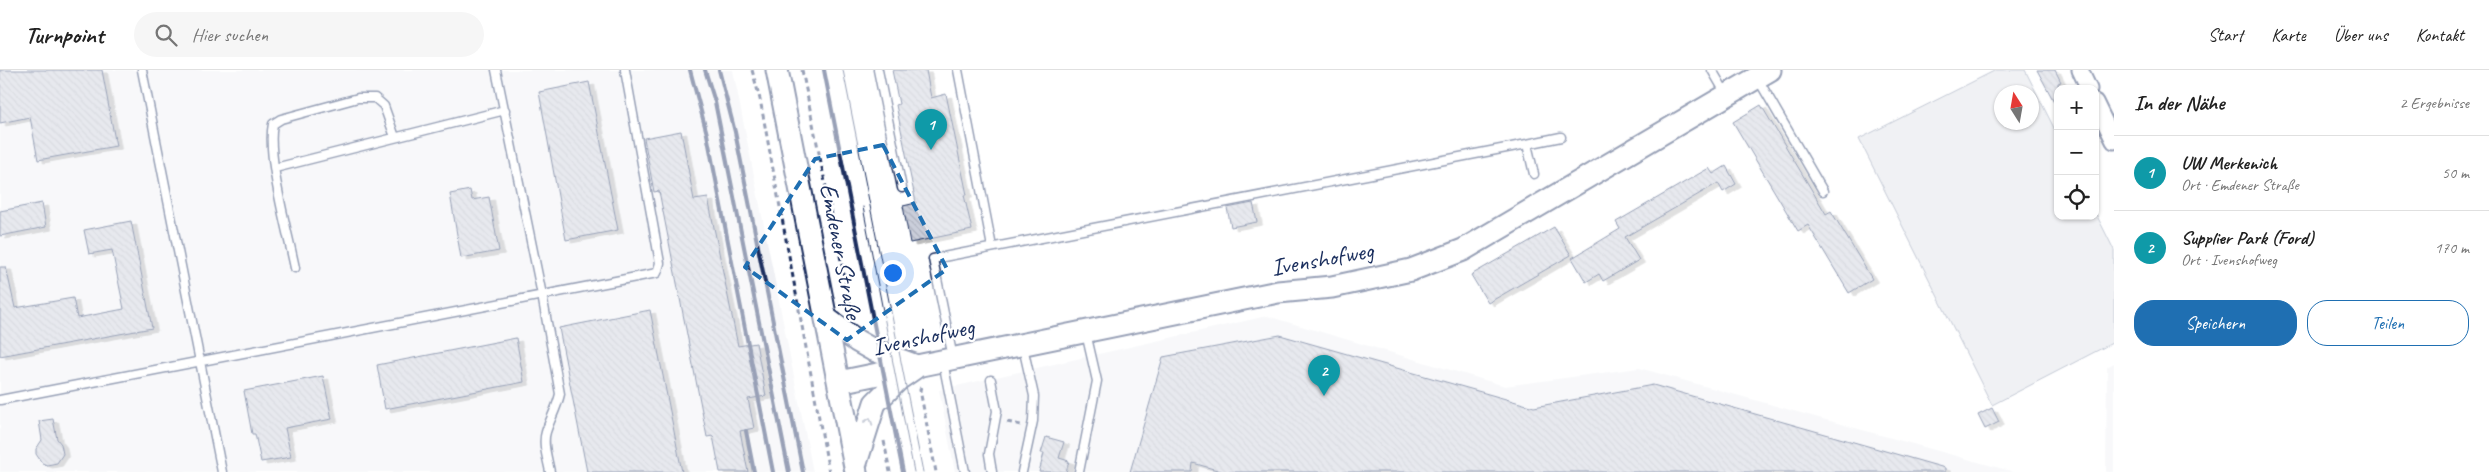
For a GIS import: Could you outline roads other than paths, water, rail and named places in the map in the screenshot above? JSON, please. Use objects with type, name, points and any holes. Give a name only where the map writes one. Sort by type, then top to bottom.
[{"type":"street","name":"Emdener Straße","points":[[777,70],[855,470]]},
{"type":"street","points":[[2080,70],[2087,85]]},
{"type":"street","name":"Ivenshofweg","points":[[839,382],[921,375],[948,360],[1022,344],[1278,292],[1332,287],[1411,270],[1463,250],[1763,74]]},
{"type":"street","points":[[2099,110],[2114,141]]},
{"type":"street","points":[[826,318],[857,342],[921,375]]},
{"type":"street","points":[[855,470],[875,403],[899,379],[921,375]]},
{"type":"lane","points":[[142,70],[222,472]]},
{"type":"lane","points":[[496,70],[542,295],[560,394],[557,406],[545,433],[545,447],[550,472]]},
{"type":"lane","points":[[0,400],[656,273],[660,263],[625,70]]},
{"type":"lane","points":[[878,70],[902,188]]},
{"type":"lane","points":[[958,70],[992,247]]},
{"type":"lane","points":[[1712,70],[1727,95]]},
{"type":"lane","points":[[1763,74],[1823,191]]},
{"type":"lane","points":[[295,268],[270,136],[273,124],[281,119],[358,98],[375,98],[384,106],[395,138]]},
{"type":"lane","points":[[275,168],[504,110]]},
{"type":"lane","points":[[965,472],[933,258],[1561,137]]},
{"type":"lane","points":[[1526,144],[1534,174]]},
{"type":"lane","points":[[1079,472],[1097,381],[1086,331]]},
{"type":"lane","points":[[1022,344],[1034,396],[1031,428],[1022,472]]},
{"type":"lane","points":[[991,380],[997,411],[989,454],[992,472]]},
{"type":"tram line","points":[[843,70],[923,472]]},
{"type":"tram line","points":[[863,207],[914,472]]},
{"type":"railway","points":[[690,70],[707,134],[773,472]]},
{"type":"railway","points":[[705,70],[715,102],[789,472]]},
{"type":"railway","points":[[719,70],[735,132],[803,472]]},
{"type":"railway","points":[[824,70],[903,472]]},
{"type":"railway","points":[[746,431],[754,472]]},
{"type":"place","name":"UW Merkenich","points":[[931,150]]},
{"type":"place","name":"Supplier Park (Ford)","points":[[1324,396]]}]
